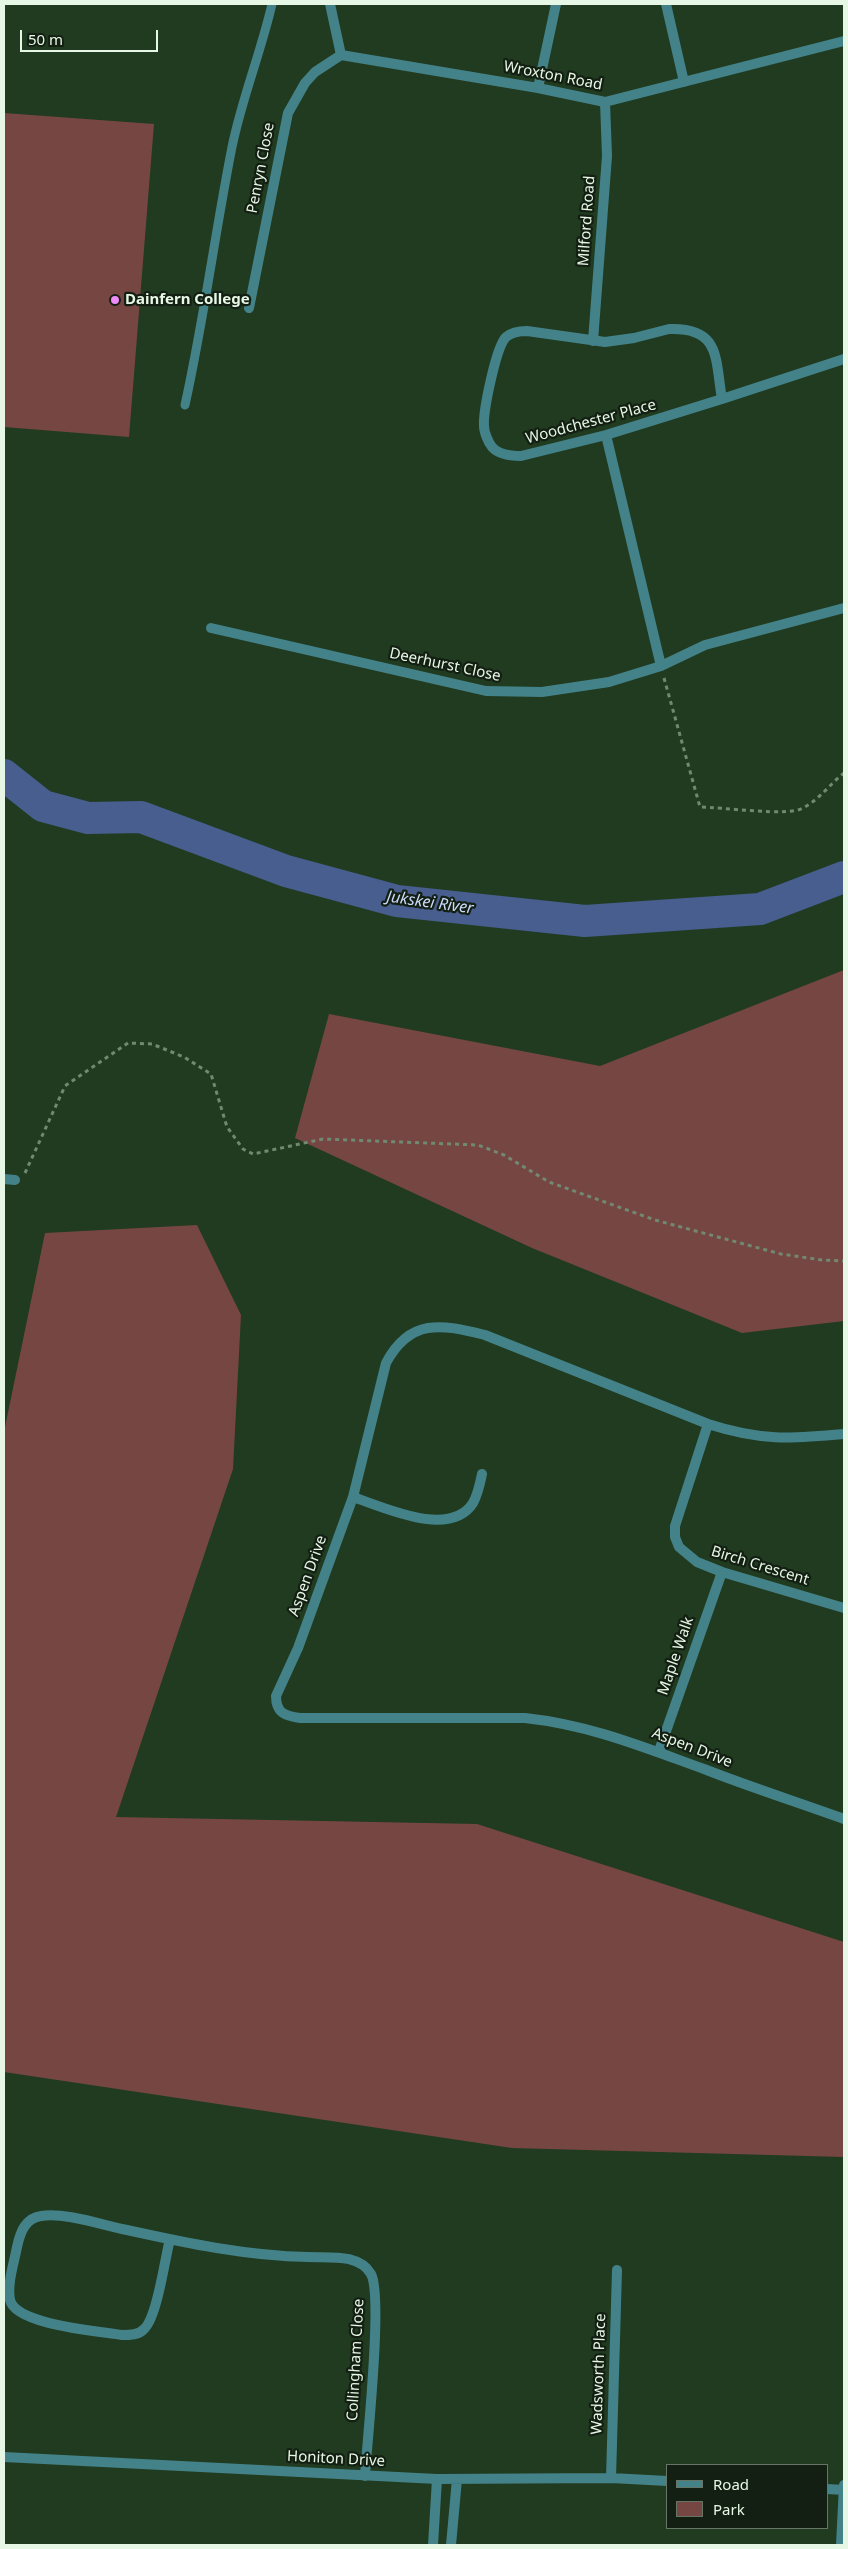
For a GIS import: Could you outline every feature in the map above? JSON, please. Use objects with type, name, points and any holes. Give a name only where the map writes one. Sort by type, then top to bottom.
[{"type":"street","points":[[330,4],[341,55]]},
{"type":"street","points":[[538,88],[556,4]]},
{"type":"street","points":[[666,4],[684,82]]},
{"type":"street","name":"Wroxton Road","points":[[341,55],[538,88],[605,102],[844,40]]},
{"type":"street","name":"Penryn Close","points":[[249,308],[288,113],[304,83],[315,72],[341,55]]},
{"type":"street","name":"Milford Road","points":[[593,341],[606,156],[605,102]]},
{"type":"street","name":"Woodchester Place","points":[[722,399],[712,346],[705,337],[693,330],[669,330],[622,340],[593,341],[518,331],[510,334],[501,343],[496,359],[484,425],[493,447],[509,456],[520,456],[606,435],[722,399],[844,359]]},
{"type":"street","points":[[606,435],[661,666]]},
{"type":"street","name":"Deerhurst Close","points":[[211,628],[465,687],[500,693],[542,692],[591,686],[661,666],[705,645],[844,608]]},
{"type":"street","points":[[4,1179],[15,1180]]},
{"type":"street","name":"Aspen Drive","points":[[844,1434],[770,1439],[737,1434],[484,1335],[446,1328],[423,1328],[408,1334],[394,1348],[386,1363],[353,1497],[298,1648],[276,1696],[280,1712],[286,1716],[300,1718],[524,1718],[594,1730],[659,1751],[702,1769],[844,1819]]},
{"type":"street","name":"Birch Crescent","points":[[708,1424],[675,1526],[675,1537],[679,1547],[688,1556],[722,1572],[844,1608]]},
{"type":"street","points":[[353,1497],[428,1520],[445,1520],[456,1516],[472,1504],[482,1474]]},
{"type":"street","name":"Maple Walk","points":[[659,1751],[722,1572]]},
{"type":"street","name":"Collingham Close","points":[[170,2239],[153,2314],[144,2330],[139,2333],[122,2335],[38,2320],[16,2310],[11,2301],[9,2289],[23,2227],[39,2216],[64,2217],[170,2239],[268,2255],[342,2258],[365,2267],[372,2275],[376,2305],[365,2476]]},
{"type":"street","name":"Wadsworth Place","points":[[611,2478],[617,2270]]},
{"type":"street","name":"Honiton Drive","points":[[4,2457],[437,2479],[611,2478],[666,2481]]},
{"type":"street","points":[[433,2545],[437,2479]]},
{"type":"street","points":[[451,2545],[457,2479]]},
{"type":"street","points":[[841,2545],[844,2485]]},
{"type":"street","points":[[828,2489],[844,2490]]},
{"type":"lane","points":[[185,405],[199,340],[213,246],[233,145],[272,4]]},
{"type":"path","points":[[661,666],[700,807],[781,813],[802,809],[822,796],[844,773]]},
{"type":"path","points":[[15,1180],[23,1176],[27,1170],[66,1084],[128,1043],[142,1042],[184,1057],[211,1074],[227,1127],[243,1150],[249,1153],[266,1152],[323,1139],[478,1145],[504,1155],[549,1182],[655,1220],[781,1254],[844,1261]]},
{"type":"green space","points":[[4,113],[154,124],[129,437],[4,427]]},
{"type":"green space","points":[[844,970],[844,1321],[742,1333],[532,1248],[295,1138],[329,1014],[600,1066]]},
{"type":"green space","points":[[197,1225],[241,1315],[233,1469],[116,1817],[477,1824],[844,1942],[844,2157],[512,2148],[4,2072],[4,1432],[45,1233]]},
{"type":"waterway","name":"Jukskei River","points":[[4,775],[43,806],[88,818],[141,817],[286,871],[397,901],[585,921],[760,909],[844,877]]},
{"type":"place","name":"Dainfern College","points":[[115,300]]}]
